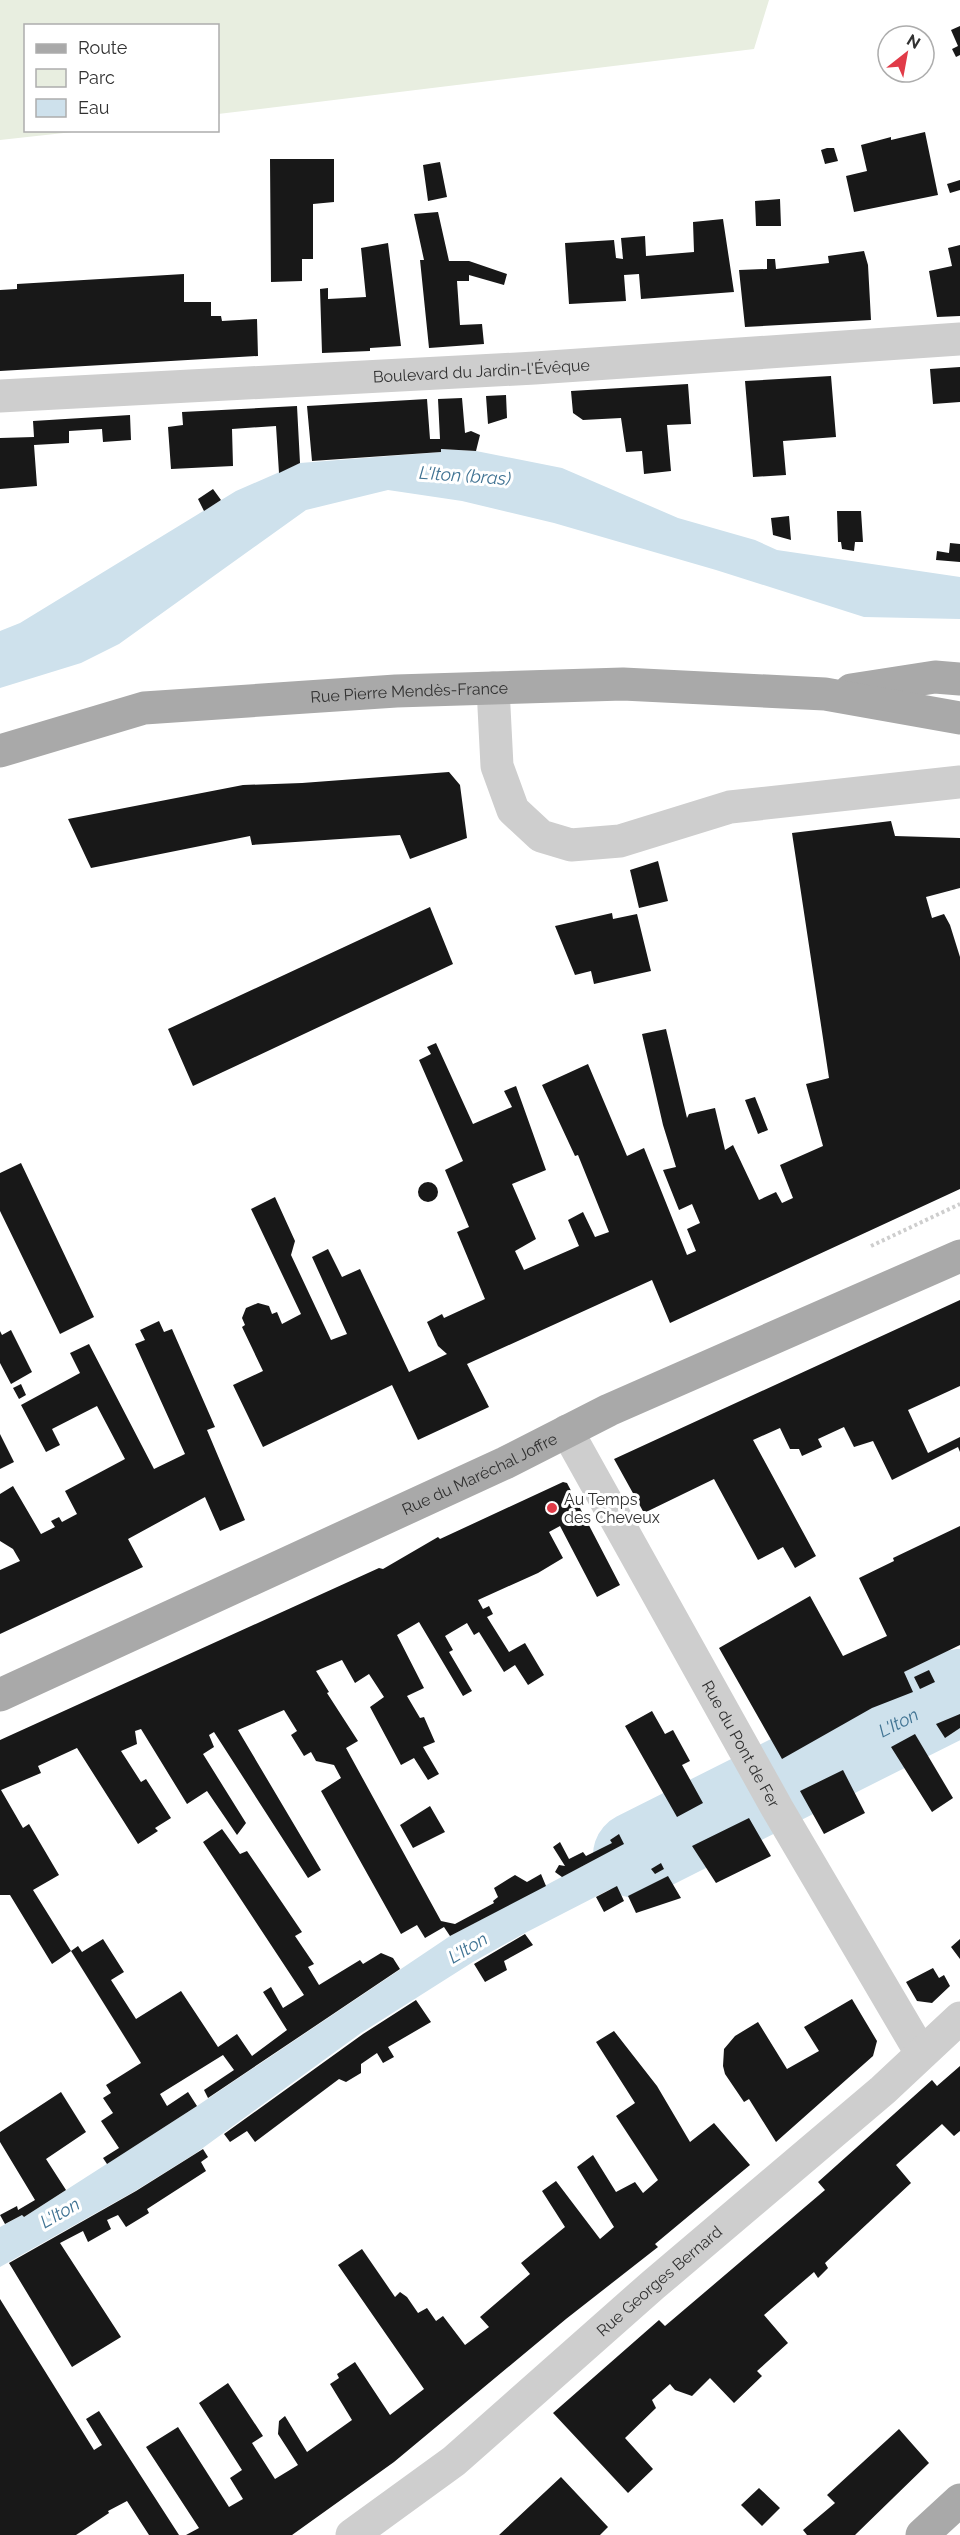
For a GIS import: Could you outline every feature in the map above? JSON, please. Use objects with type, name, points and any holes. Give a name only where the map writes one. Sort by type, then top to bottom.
[{"type":"main road","name":"Rue Pierre Mendès-France","points":[[825,694],[934,677],[960,679]]},
{"type":"main road","name":"Rue Pierre Mendès-France","points":[[0,751],[144,708],[396,691],[623,684],[825,694],[960,718]]},
{"type":"main road","name":"Rue du Maréchal Joffre","points":[[0,1695],[505,1463],[609,1410],[960,1256]]},
{"type":"main road","points":[[922,2535],[960,2500]]},
{"type":"street","name":"Boulevard du Jardin-l'Évêque","points":[[0,396],[535,368],[960,339]]},
{"type":"street","points":[[493,688],[497,766],[513,810],[541,836],[571,846],[620,842],[730,807],[960,782]]},
{"type":"street","name":"Rue du Pont de Fer","points":[[567,1431],[777,1808],[921,2053]]},
{"type":"street","name":"Rue Georges Bernard","points":[[352,2535],[454,2461],[653,2285],[883,2090],[960,2018]]},
{"type":"green space","points":[[0,0],[769,0],[754,49],[219,114],[219,24],[24,24],[24,132],[73,132],[0,140]]},
{"type":"water","name":"L'Iton (bras)","points":[[441,449],[476,451],[562,468],[678,518],[755,540],[777,550],[960,577],[960,619],[864,617],[716,570],[554,523],[462,501],[388,490],[306,510],[119,644],[81,663],[0,688],[0,631],[20,623],[236,491],[300,463],[441,452]]},
{"type":"water","points":[[960,1674],[960,1711],[800,1791],[782,1759],[873,1710]]},
{"type":"water","points":[[732,1787],[749,1818],[473,1962],[361,2033],[196,2153],[135,2191],[0,2267],[0,2227],[22,2215],[24,2217],[197,2106],[450,1936]]},
{"type":"building","points":[[960,26],[960,55],[956,57],[952,49],[958,46],[951,30]]},
{"type":"building","points":[[925,132],[938,195],[854,212],[846,176],[867,171],[861,145],[891,137],[891,140]]},
{"type":"building","points":[[834,148],[838,161],[825,164],[821,150]]},
{"type":"building","points":[[270,159],[334,159],[334,202],[313,204],[313,259],[302,259],[302,281],[271,282]]},
{"type":"building","points":[[440,162],[447,197],[428,201],[423,165]]},
{"type":"building","points":[[960,180],[960,190],[950,193],[947,184]]},
{"type":"building","points":[[780,199],[781,226],[756,226],[755,201]]},
{"type":"building","points":[[438,212],[449,261],[469,261],[507,274],[504,285],[469,275],[469,281],[457,281],[460,325],[482,324],[484,344],[429,348],[420,260],[424,260],[414,214]]},
{"type":"building","points":[[723,219],[734,292],[641,299],[639,274],[624,275],[626,301],[569,304],[565,243],[614,240],[616,258],[623,259],[621,238],[645,236],[646,256],[694,252],[693,222]]},
{"type":"building","points":[[388,243],[401,346],[370,348],[370,351],[322,353],[320,289],[328,288],[328,299],[366,297],[361,248]]},
{"type":"building","points":[[960,245],[960,316],[937,317],[929,271],[952,266],[948,248]]},
{"type":"building","points":[[864,251],[868,265],[871,320],[745,327],[739,270],[767,269],[767,259],[775,259],[776,269],[829,263],[828,256]]},
{"type":"building","points":[[184,274],[184,302],[211,302],[211,316],[221,316],[222,321],[257,319],[258,356],[0,371],[0,290],[17,289],[17,284]]},
{"type":"building","points":[[960,367],[960,402],[933,404],[930,369]]},
{"type":"building","points":[[831,376],[836,437],[783,441],[786,475],[753,477],[745,381]]},
{"type":"building","points":[[688,384],[691,424],[667,425],[671,471],[644,474],[642,451],[626,452],[621,418],[583,420],[573,413],[571,391]]},
{"type":"building","points":[[506,395],[507,418],[488,424],[486,396]]},
{"type":"building","points":[[462,398],[465,433],[471,431],[480,435],[476,451],[441,449],[441,452],[312,461],[307,406],[427,399],[430,439],[440,439],[438,399]]},
{"type":"building","points":[[297,406],[300,463],[279,473],[276,426],[232,429],[233,466],[171,469],[168,427],[183,425],[182,412]]},
{"type":"building","points":[[130,415],[131,440],[103,442],[102,429],[69,431],[69,443],[34,445],[37,486],[0,489],[0,438],[34,437],[33,421]]},
{"type":"building","points":[[213,489],[221,500],[204,511],[198,499]]},
{"type":"building","points":[[837,511],[861,511],[863,542],[855,542],[854,551],[842,549],[841,542],[838,542]]},
{"type":"building","points":[[789,516],[791,540],[773,535],[771,518]]},
{"type":"building","points":[[950,543],[960,544],[960,562],[936,560],[937,551],[949,553]]},
{"type":"building","points":[[449,772],[460,785],[467,838],[410,859],[400,835],[252,845],[250,836],[91,868],[68,819],[243,785]]},
{"type":"building","points":[[891,821],[895,836],[960,838],[960,888],[926,897],[932,918],[944,914],[960,957],[960,1189],[670,1323],[652,1280],[467,1364],[489,1407],[418,1440],[392,1385],[263,1447],[233,1385],[263,1371],[242,1327],[245,1325],[242,1318],[246,1308],[258,1303],[269,1306],[272,1314],[277,1312],[282,1324],[301,1314],[251,1209],[275,1197],[295,1241],[291,1255],[331,1340],[347,1334],[312,1257],[328,1249],[342,1277],[360,1269],[409,1372],[447,1354],[438,1346],[427,1322],[442,1314],[444,1318],[485,1299],[457,1232],[469,1227],[445,1170],[463,1161],[419,1060],[431,1054],[427,1047],[436,1043],[473,1124],[512,1107],[504,1091],[516,1086],[546,1170],[512,1184],[536,1239],[515,1251],[524,1270],[579,1246],[568,1220],[583,1212],[595,1237],[609,1232],[578,1155],[575,1156],[542,1085],[588,1064],[627,1156],[644,1148],[687,1255],[696,1251],[687,1229],[700,1223],[692,1204],[679,1210],[663,1170],[676,1167],[663,1125],[642,1034],[666,1029],[687,1118],[689,1114],[715,1108],[725,1150],[733,1145],[759,1200],[776,1192],[782,1203],[793,1198],[780,1165],[823,1146],[806,1084],[829,1078],[792,833]]},
{"type":"building","points":[[658,861],[668,901],[639,908],[630,870]]},
{"type":"building","points":[[430,907],[453,964],[193,1086],[168,1029]]},
{"type":"building","points":[[612,913],[613,919],[637,914],[651,971],[594,984],[591,971],[575,975],[555,926]]},
{"type":"building","points":[[755,1097],[768,1130],[758,1134],[745,1100]]},
{"type":"building","points":[[21,1163],[94,1317],[60,1334],[0,1211],[0,1173]]},
{"type":"building","points":[[428,1182],[435,1185],[438,1192],[435,1199],[428,1202],[421,1199],[418,1192],[421,1185]]},
{"type":"building","points":[[960,1300],[960,1386],[908,1410],[928,1453],[960,1437],[960,1452],[958,1447],[892,1480],[873,1441],[854,1447],[844,1427],[818,1439],[822,1447],[802,1456],[799,1449],[790,1449],[780,1428],[753,1440],[816,1556],[795,1568],[783,1547],[758,1560],[714,1479],[644,1513],[614,1459]]},
{"type":"building","points":[[159,1321],[164,1332],[172,1329],[215,1427],[207,1430],[245,1520],[220,1531],[205,1497],[128,1539],[143,1567],[0,1634],[0,1570],[20,1561],[13,1549],[0,1541],[0,1494],[13,1486],[41,1534],[55,1527],[51,1521],[59,1517],[62,1522],[77,1514],[65,1491],[125,1459],[97,1406],[52,1429],[60,1445],[46,1452],[21,1405],[80,1373],[70,1353],[89,1344],[154,1469],[185,1454],[135,1344],[145,1340],[140,1330]]},
{"type":"building","points":[[11,1330],[32,1372],[11,1384],[0,1363],[0,1331],[2,1335]]},
{"type":"building","points":[[21,1384],[26,1395],[19,1399],[13,1388]]},
{"type":"building","points":[[0,1434],[14,1462],[0,1469]]},
{"type":"building","points":[[563,1482],[567,1483],[620,1585],[597,1597],[560,1526],[549,1532],[563,1558],[538,1573],[478,1600],[483,1609],[489,1606],[493,1614],[487,1617],[509,1652],[525,1643],[544,1675],[528,1685],[515,1665],[504,1672],[479,1632],[474,1635],[467,1623],[445,1636],[453,1650],[449,1652],[472,1691],[463,1696],[419,1622],[397,1635],[424,1688],[407,1696],[420,1718],[424,1717],[435,1742],[423,1747],[439,1774],[428,1780],[414,1758],[401,1765],[370,1707],[384,1697],[369,1674],[355,1683],[342,1660],[316,1671],[329,1692],[327,1693],[358,1741],[346,1748],[441,1921],[455,1924],[494,1903],[493,1901],[498,1897],[494,1888],[515,1875],[527,1882],[541,1874],[546,1886],[450,1936],[444,1927],[425,1938],[417,1925],[401,1934],[321,1791],[341,1778],[334,1765],[316,1761],[311,1752],[304,1756],[291,1735],[297,1731],[284,1710],[238,1730],[321,1870],[308,1878],[214,1732],[209,1735],[214,1747],[203,1754],[246,1823],[237,1835],[207,1791],[187,1804],[141,1729],[135,1731],[137,1744],[121,1751],[141,1782],[146,1779],[171,1818],[155,1828],[158,1831],[138,1844],[77,1748],[38,1766],[41,1773],[1,1790],[23,1828],[29,1824],[59,1875],[33,1890],[71,1951],[52,1964],[10,1895],[0,1895],[0,1740],[379,1568],[383,1569],[438,1537],[440,1539]]},
{"type":"building","points":[[960,1526],[960,1645],[904,1672],[913,1692],[872,1708],[782,1759],[719,1648],[810,1596],[843,1656],[887,1636],[859,1578],[894,1561],[893,1558]]},
{"type":"building","points":[[929,1670],[935,1682],[920,1689],[914,1677]]},
{"type":"building","points":[[652,1711],[665,1734],[673,1730],[690,1761],[682,1765],[703,1803],[677,1817],[625,1726]]},
{"type":"building","points":[[960,1714],[960,1728],[945,1738],[936,1724]]},
{"type":"building","points":[[915,1734],[953,1798],[932,1812],[891,1747]]},
{"type":"building","points":[[843,1770],[865,1813],[824,1834],[800,1791]]},
{"type":"building","points":[[430,1806],[445,1832],[413,1848],[400,1825]]},
{"type":"building","points":[[749,1818],[771,1856],[716,1883],[692,1846]]},
{"type":"building","points":[[222,1829],[240,1854],[247,1851],[302,1932],[295,1936],[314,1964],[308,1967],[319,1985],[360,1960],[363,1964],[381,1953],[393,1958],[400,1969],[208,2098],[204,2090],[234,2070],[223,2055],[160,2094],[167,2106],[188,2092],[197,2106],[107,2164],[103,2158],[119,2148],[101,2121],[113,2113],[103,2098],[111,2093],[106,2085],[141,2063],[71,1951],[78,1946],[82,1952],[103,1939],[124,1972],[111,1980],[136,2019],[181,1991],[218,2047],[237,2034],[252,2056],[287,2030],[263,1992],[271,1987],[283,2008],[304,1995],[203,1842]]},
{"type":"building","points":[[619,1834],[624,1844],[562,1877],[555,1872],[559,1865],[565,1866],[553,1847],[560,1842],[569,1859],[583,1852],[586,1856],[612,1843],[610,1840]]},
{"type":"building","points":[[661,1863],[664,1869],[655,1874],[651,1869]]},
{"type":"building","points":[[668,1876],[681,1898],[636,1913],[628,1896]]},
{"type":"building","points":[[617,1886],[624,1901],[604,1912],[596,1897]]},
{"type":"building","points":[[525,1934],[533,1945],[504,1961],[507,1970],[485,1982],[474,1964]]},
{"type":"building","points":[[960,1939],[960,1959],[951,1947]]},
{"type":"building","points":[[933,1968],[939,1978],[944,1975],[950,1986],[932,2003],[917,2001],[906,1982]]},
{"type":"building","points":[[852,1999],[877,2041],[873,2056],[776,2142],[749,2099],[744,2102],[725,2074],[724,2049],[735,2036],[758,2022],[787,2069],[819,2051],[804,2027]]},
{"type":"building","points":[[416,2000],[431,2022],[388,2047],[394,2057],[383,2063],[377,2053],[361,2064],[361,2073],[346,2082],[339,2079],[255,2142],[247,2131],[230,2142],[224,2134],[363,2034]]},
{"type":"building","points":[[614,2031],[657,2086],[690,2142],[714,2123],[750,2165],[655,2244],[658,2247],[566,2319],[394,2462],[292,2535],[186,2535],[199,2528],[146,2447],[178,2427],[229,2507],[243,2499],[230,2478],[242,2470],[199,2403],[228,2383],[263,2436],[252,2443],[275,2479],[298,2465],[278,2434],[279,2421],[285,2416],[307,2452],[352,2420],[330,2384],[339,2378],[337,2374],[355,2362],[390,2415],[424,2389],[338,2265],[362,2249],[395,2297],[400,2292],[407,2297],[418,2313],[427,2308],[436,2321],[443,2316],[465,2345],[489,2327],[480,2317],[530,2274],[521,2263],[565,2227],[542,2191],[556,2181],[600,2239],[614,2227],[577,2167],[593,2155],[616,2192],[635,2182],[643,2193],[658,2180],[616,2116],[635,2103],[596,2042]]},
{"type":"building","points":[[960,2066],[960,2131],[954,2136],[942,2124],[896,2165],[911,2183],[825,2263],[828,2268],[818,2278],[814,2272],[764,2315],[788,2343],[757,2371],[762,2376],[734,2403],[710,2378],[692,2396],[675,2390],[670,2384],[652,2400],[656,2408],[625,2438],[653,2469],[628,2493],[553,2413],[659,2320],[665,2326],[825,2190],[818,2182],[932,2080],[937,2086]]},
{"type":"building","points":[[61,2092],[86,2132],[46,2159],[66,2190],[24,2217],[22,2215],[5,2224],[0,2215],[17,2206],[18,2210],[35,2200],[0,2142],[0,2132]]},
{"type":"building","points":[[203,2149],[208,2157],[201,2162],[206,2171],[147,2209],[149,2213],[126,2227],[118,2215],[107,2220],[111,2229],[88,2242],[83,2231],[60,2243],[121,2337],[72,2367],[9,2263],[136,2191]]},
{"type":"building","points":[[0,2299],[94,2450],[102,2445],[86,2419],[99,2411],[179,2535],[149,2535],[127,2501],[108,2511],[109,2513],[76,2535],[0,2535]]},
{"type":"building","points":[[899,2429],[929,2463],[855,2535],[807,2535],[803,2530],[835,2503],[827,2495]]},
{"type":"building","points":[[561,2477],[608,2527],[600,2535],[499,2535]]},
{"type":"building","points":[[759,2488],[780,2508],[762,2526],[741,2505]]},
{"type":"waterway","name":"L'Iton","points":[[636,1855],[960,1692]]},
{"type":"place","name":"Au Temps des Cheveux","points":[[552,1508]]}]
